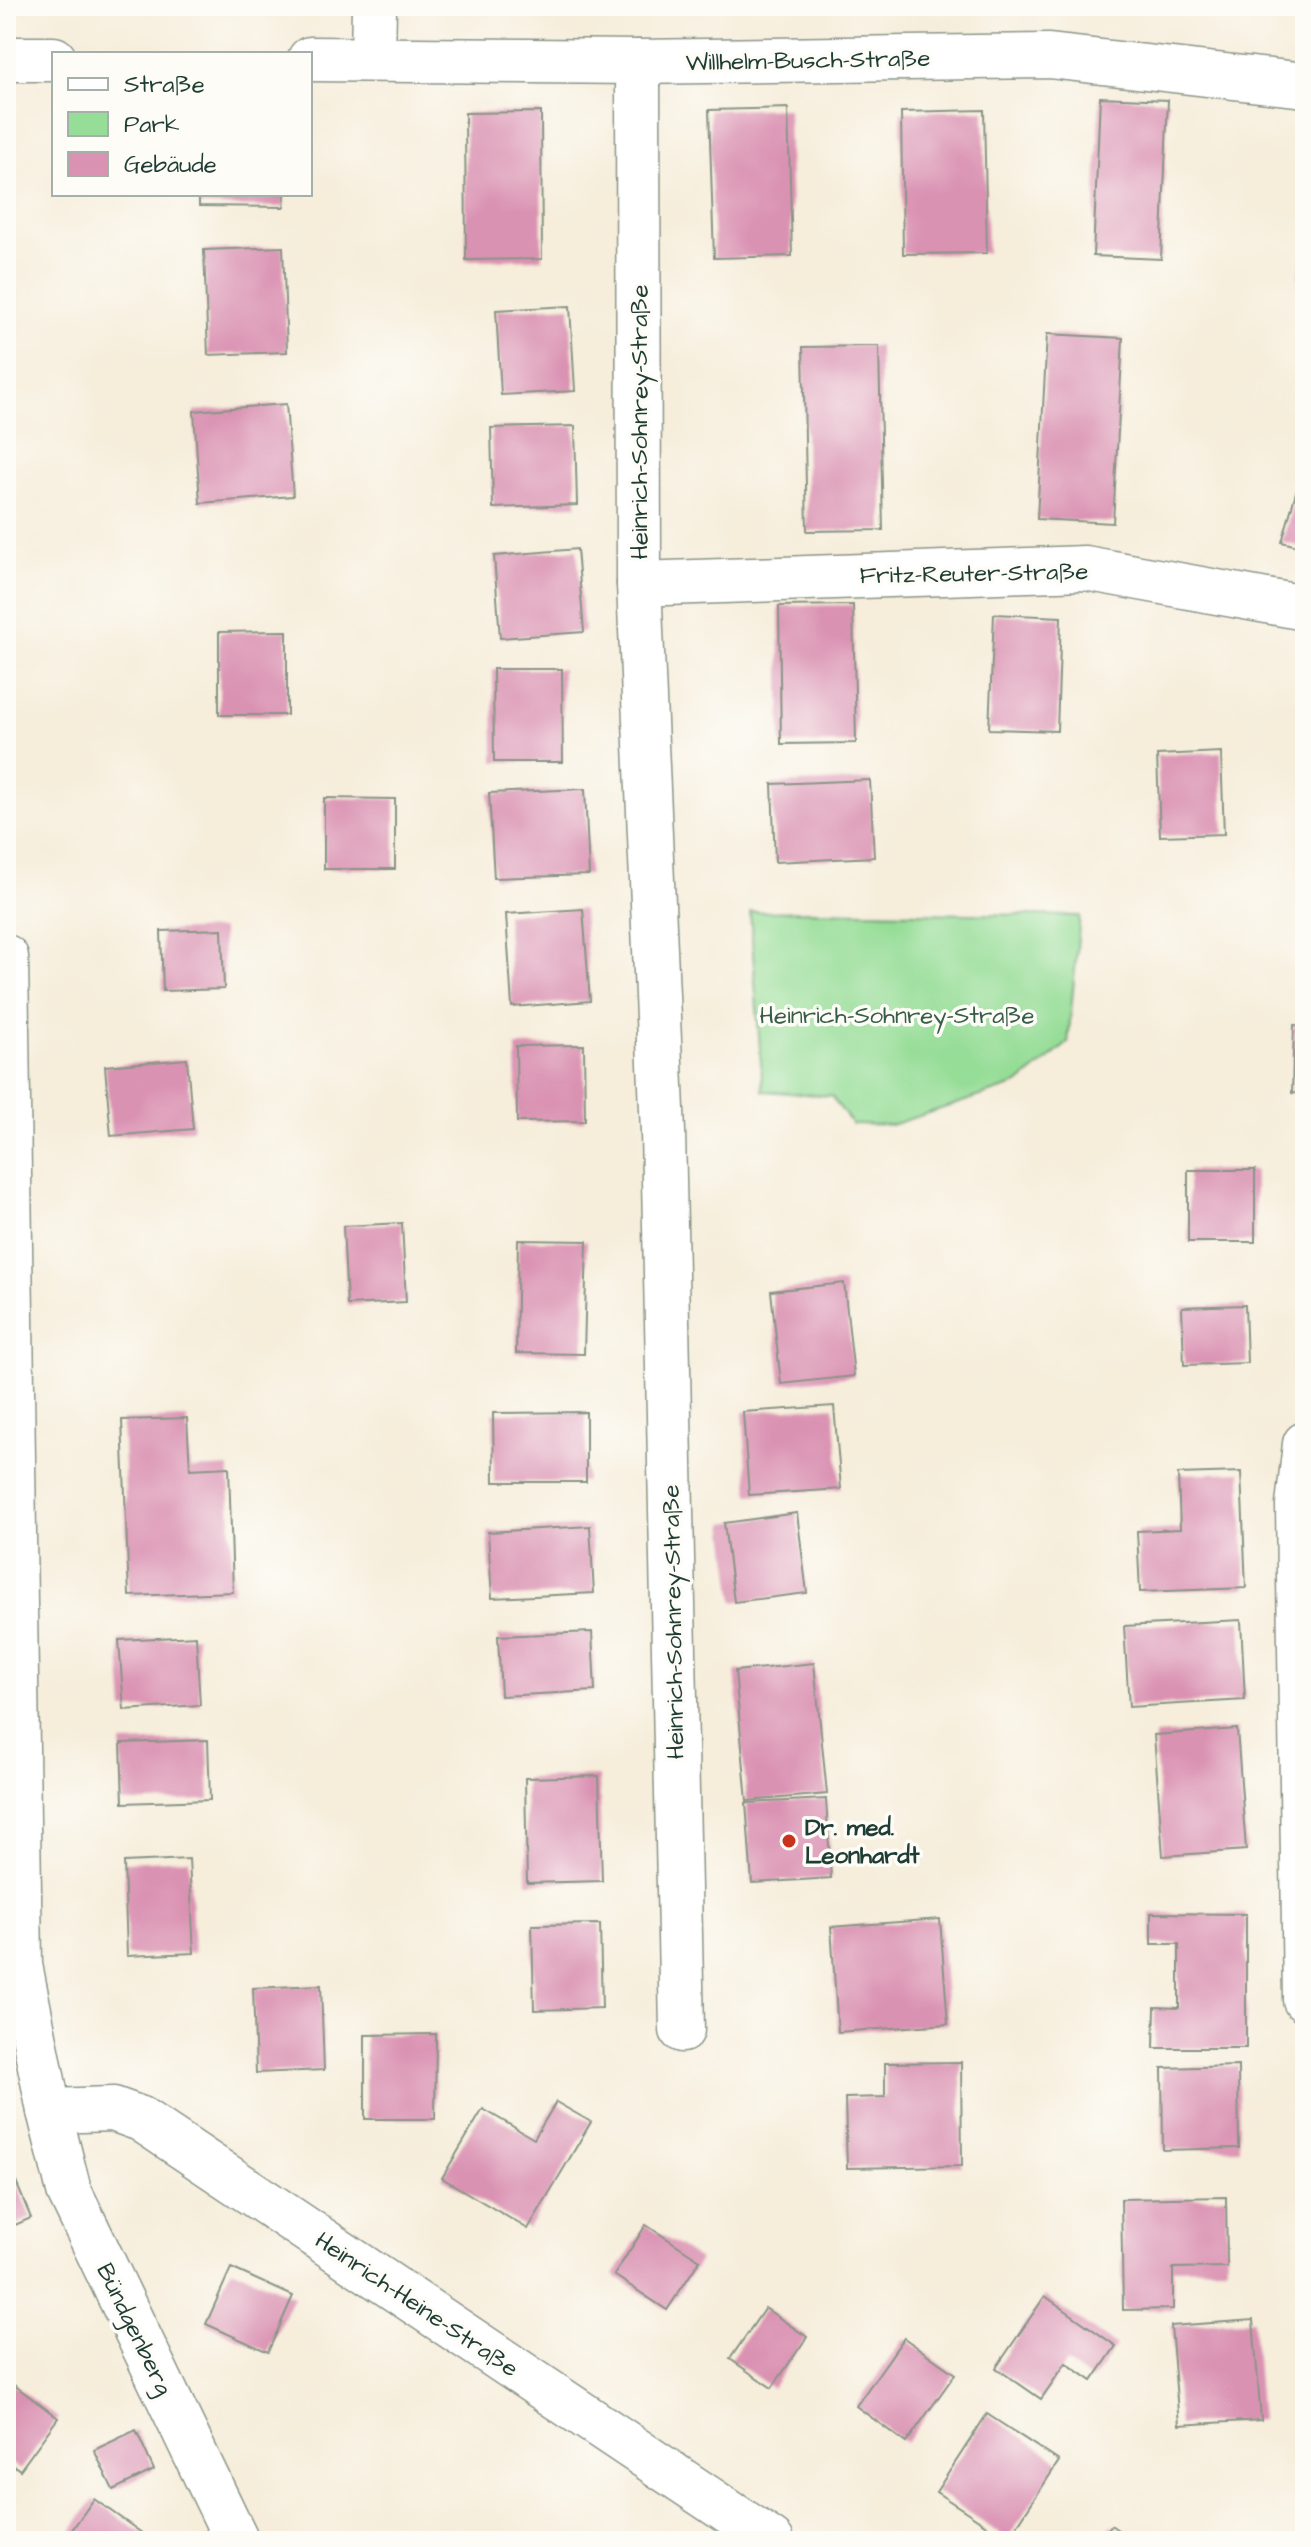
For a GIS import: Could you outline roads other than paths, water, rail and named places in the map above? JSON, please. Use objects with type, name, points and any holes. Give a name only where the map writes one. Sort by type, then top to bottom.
[{"type":"street","points":[[373,59],[374,6]]},
{"type":"street","name":"Willhelm-Busch-Straße","points":[[312,59],[638,62],[1049,56],[1305,85]]},
{"type":"street","points":[[6,59],[52,59]]},
{"type":"street","name":"Heinrich-Sohnrey-Straße","points":[[638,62],[639,584],[663,1132],[682,2030]]},
{"type":"street","name":"Fritz-Reuter-Straße","points":[[639,584],[1085,568],[1305,608]]},
{"type":"street","name":"Bündgenberg","points":[[6,957],[20,1965],[49,2111],[69,2191],[237,2541]]},
{"type":"street","points":[[1305,1444],[1298,1505],[1305,2000]]},
{"type":"street","name":"Heinrich-Heine-Straße","points":[[49,2111],[113,2109],[141,2119],[772,2541]]},
{"type":"place","name":"Dr. med. Leonhardt","points":[[789,1841]]}]
